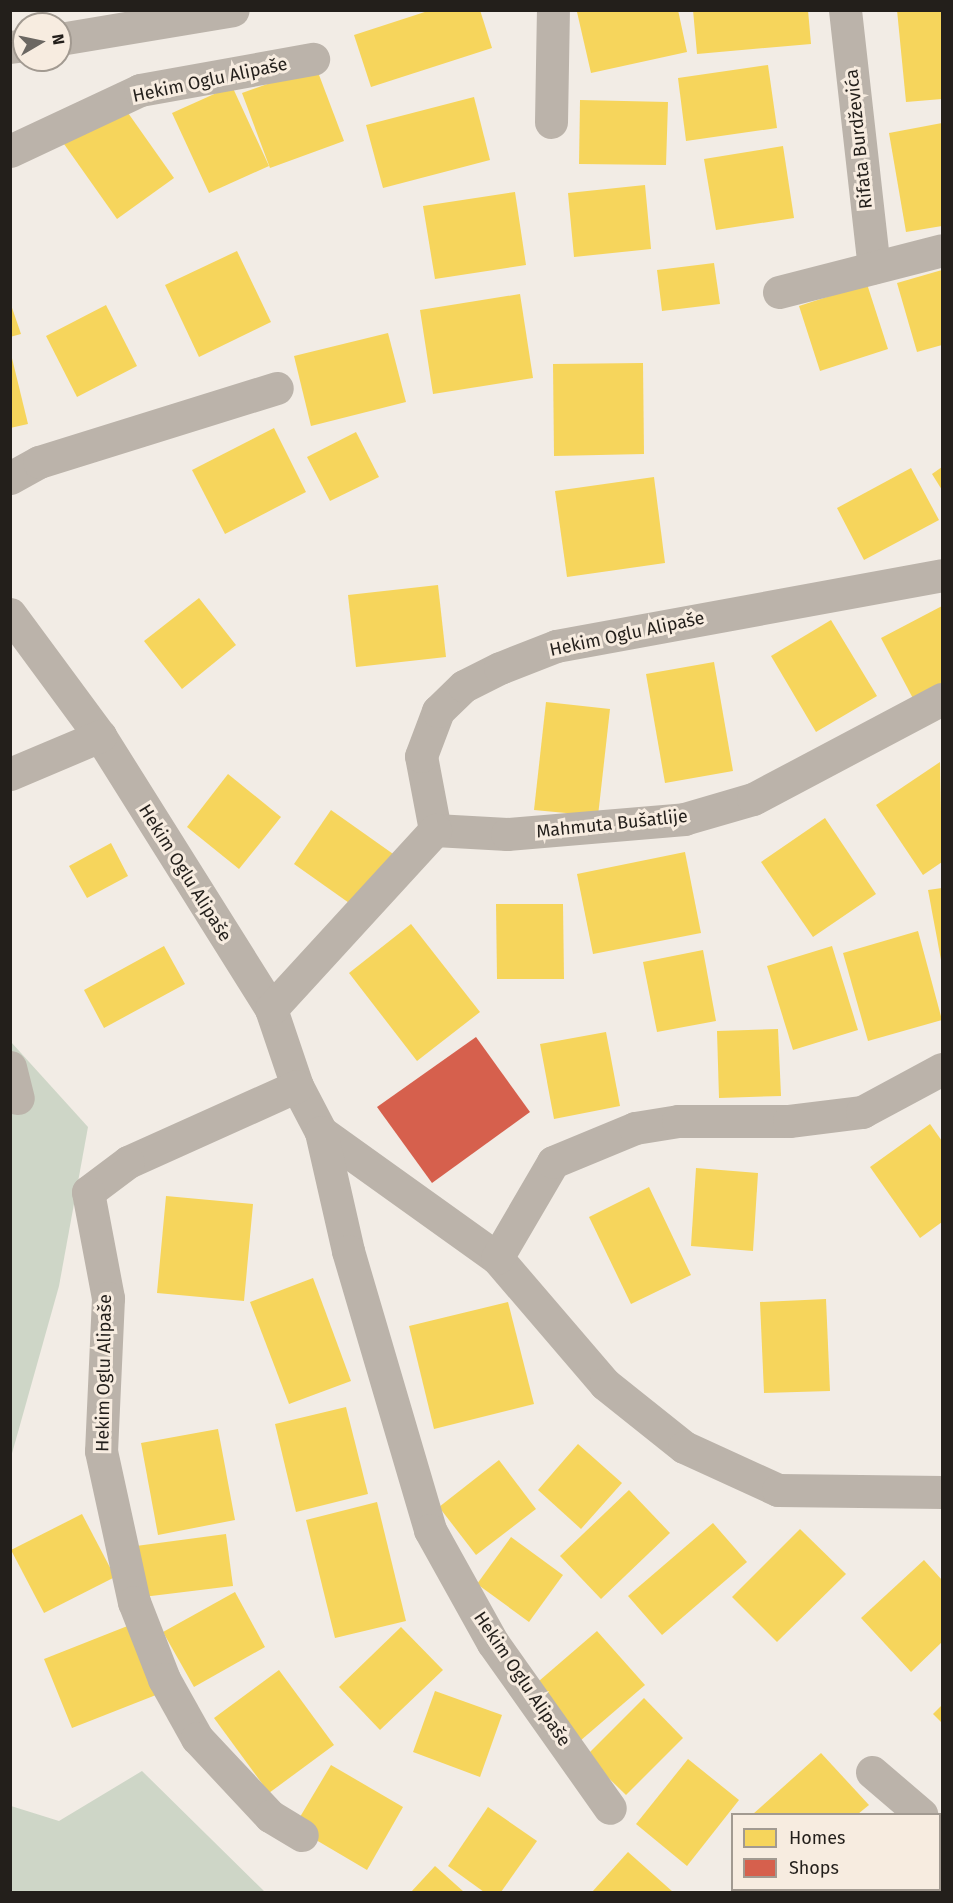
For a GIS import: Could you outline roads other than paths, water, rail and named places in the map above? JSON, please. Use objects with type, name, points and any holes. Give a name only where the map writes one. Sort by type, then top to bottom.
[{"type":"street","points":[[72,37],[232,10]]},
{"type":"street","points":[[551,122],[553,10]]},
{"type":"street","name":"Rifata Burdževića","points":[[845,10],[874,267]]},
{"type":"street","name":"Hekim Oglu Alipaše","points":[[10,151],[140,90],[313,58]]},
{"type":"street","points":[[779,292],[942,250]]},
{"type":"street","points":[[10,478],[39,462],[277,388]]},
{"type":"street","name":"Hekim Oglu Alipaše","points":[[435,830],[421,756],[438,711],[464,686],[500,668],[556,646],[942,575]]},
{"type":"street","name":"Hekim Oglu Alipaše","points":[[10,614],[100,736],[271,1009],[297,1086],[321,1132],[348,1251],[430,1530],[493,1643],[610,1808]]},
{"type":"street","name":"Mahmuta Bušatlije","points":[[435,830],[507,834],[684,819],[753,799],[942,699]]},
{"type":"street","points":[[10,774],[100,736]]},
{"type":"street","points":[[271,1009],[435,830]]},
{"type":"street","points":[[496,1258],[553,1162],[635,1128],[668,1122],[789,1121],[862,1112],[942,1069]]},
{"type":"street","name":"Hekim Oglu Alipaše","points":[[297,1086],[128,1162],[88,1192],[108,1298],[101,1451],[134,1602],[164,1679],[196,1738],[270,1816],[302,1835]]},
{"type":"street","name":"Hekim Oglu Alipaše","points":[[321,1132],[496,1258],[605,1383],[684,1447],[778,1490],[937,1483]]},
{"type":"street","points":[[872,1772],[919,1813]]}]
